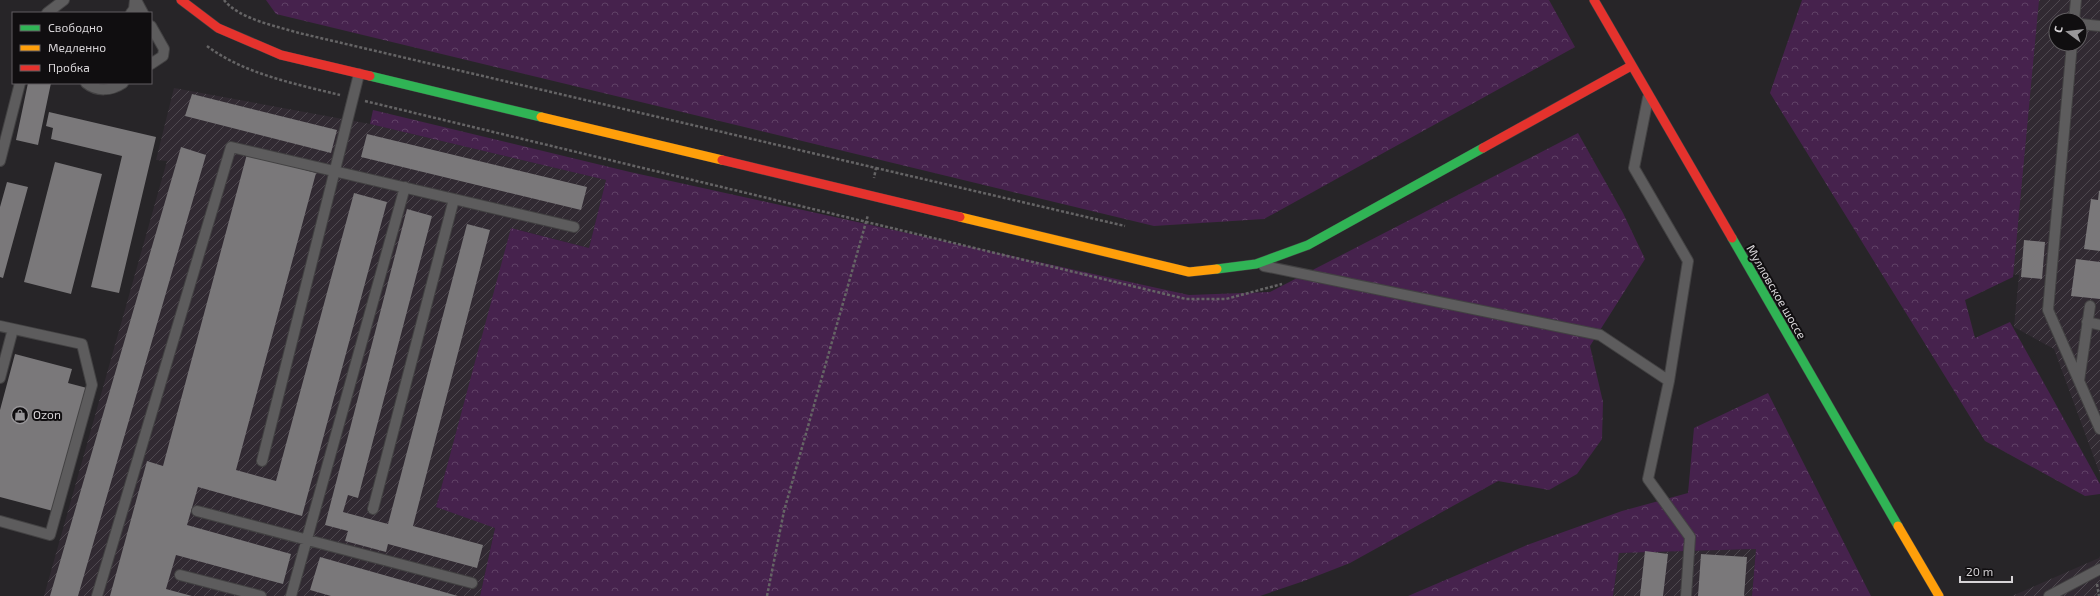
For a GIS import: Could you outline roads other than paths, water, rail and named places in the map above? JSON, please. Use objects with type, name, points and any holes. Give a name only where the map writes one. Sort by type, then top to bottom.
[{"type":"main road","points":[[181,0],[218,28],[281,55],[1189,272],[1256,264],[1308,245],[1631,66]]},
{"type":"main road","name":"Мулловское шоссе","points":[[1594,0],[1938,596]]},
{"type":"lane","points":[[48,12],[64,0]]},
{"type":"lane","points":[[132,12],[134,9],[135,0]]},
{"type":"lane","points":[[135,0],[142,12]]},
{"type":"lane","points":[[2075,12],[2076,0]]},
{"type":"lane","points":[[2088,25],[2100,26]]},
{"type":"lane","points":[[152,28],[164,49],[163,56],[152,63]]},
{"type":"lane","points":[[2071,52],[2048,310],[2100,429]]},
{"type":"lane","points":[[262,461],[359,74]]},
{"type":"lane","points":[[0,161],[20,84]]},
{"type":"lane","points":[[87,84],[91,88],[105,90],[116,88],[121,84]]},
{"type":"lane","points":[[1648,95],[1634,168],[1688,262],[1669,381],[1648,479],[1690,537],[1686,596]]},
{"type":"lane","points":[[97,596],[231,147],[574,227]]},
{"type":"lane","points":[[291,596],[405,187]]},
{"type":"lane","points":[[373,509],[454,199]]},
{"type":"lane","points":[[1256,264],[1600,335],[1669,381]]},
{"type":"lane","points":[[2079,381],[2090,306]]},
{"type":"lane","points":[[2087,322],[2100,325]]},
{"type":"lane","points":[[0,326],[82,344],[92,385],[50,534],[0,521]]},
{"type":"lane","points":[[0,378],[14,329]]},
{"type":"lane","points":[[197,511],[472,583]]},
{"type":"lane","points":[[2049,596],[2100,569]]},
{"type":"lane","points":[[180,575],[261,596]]},
{"type":"place","name":"Ozon","points":[[20,415]]}]
